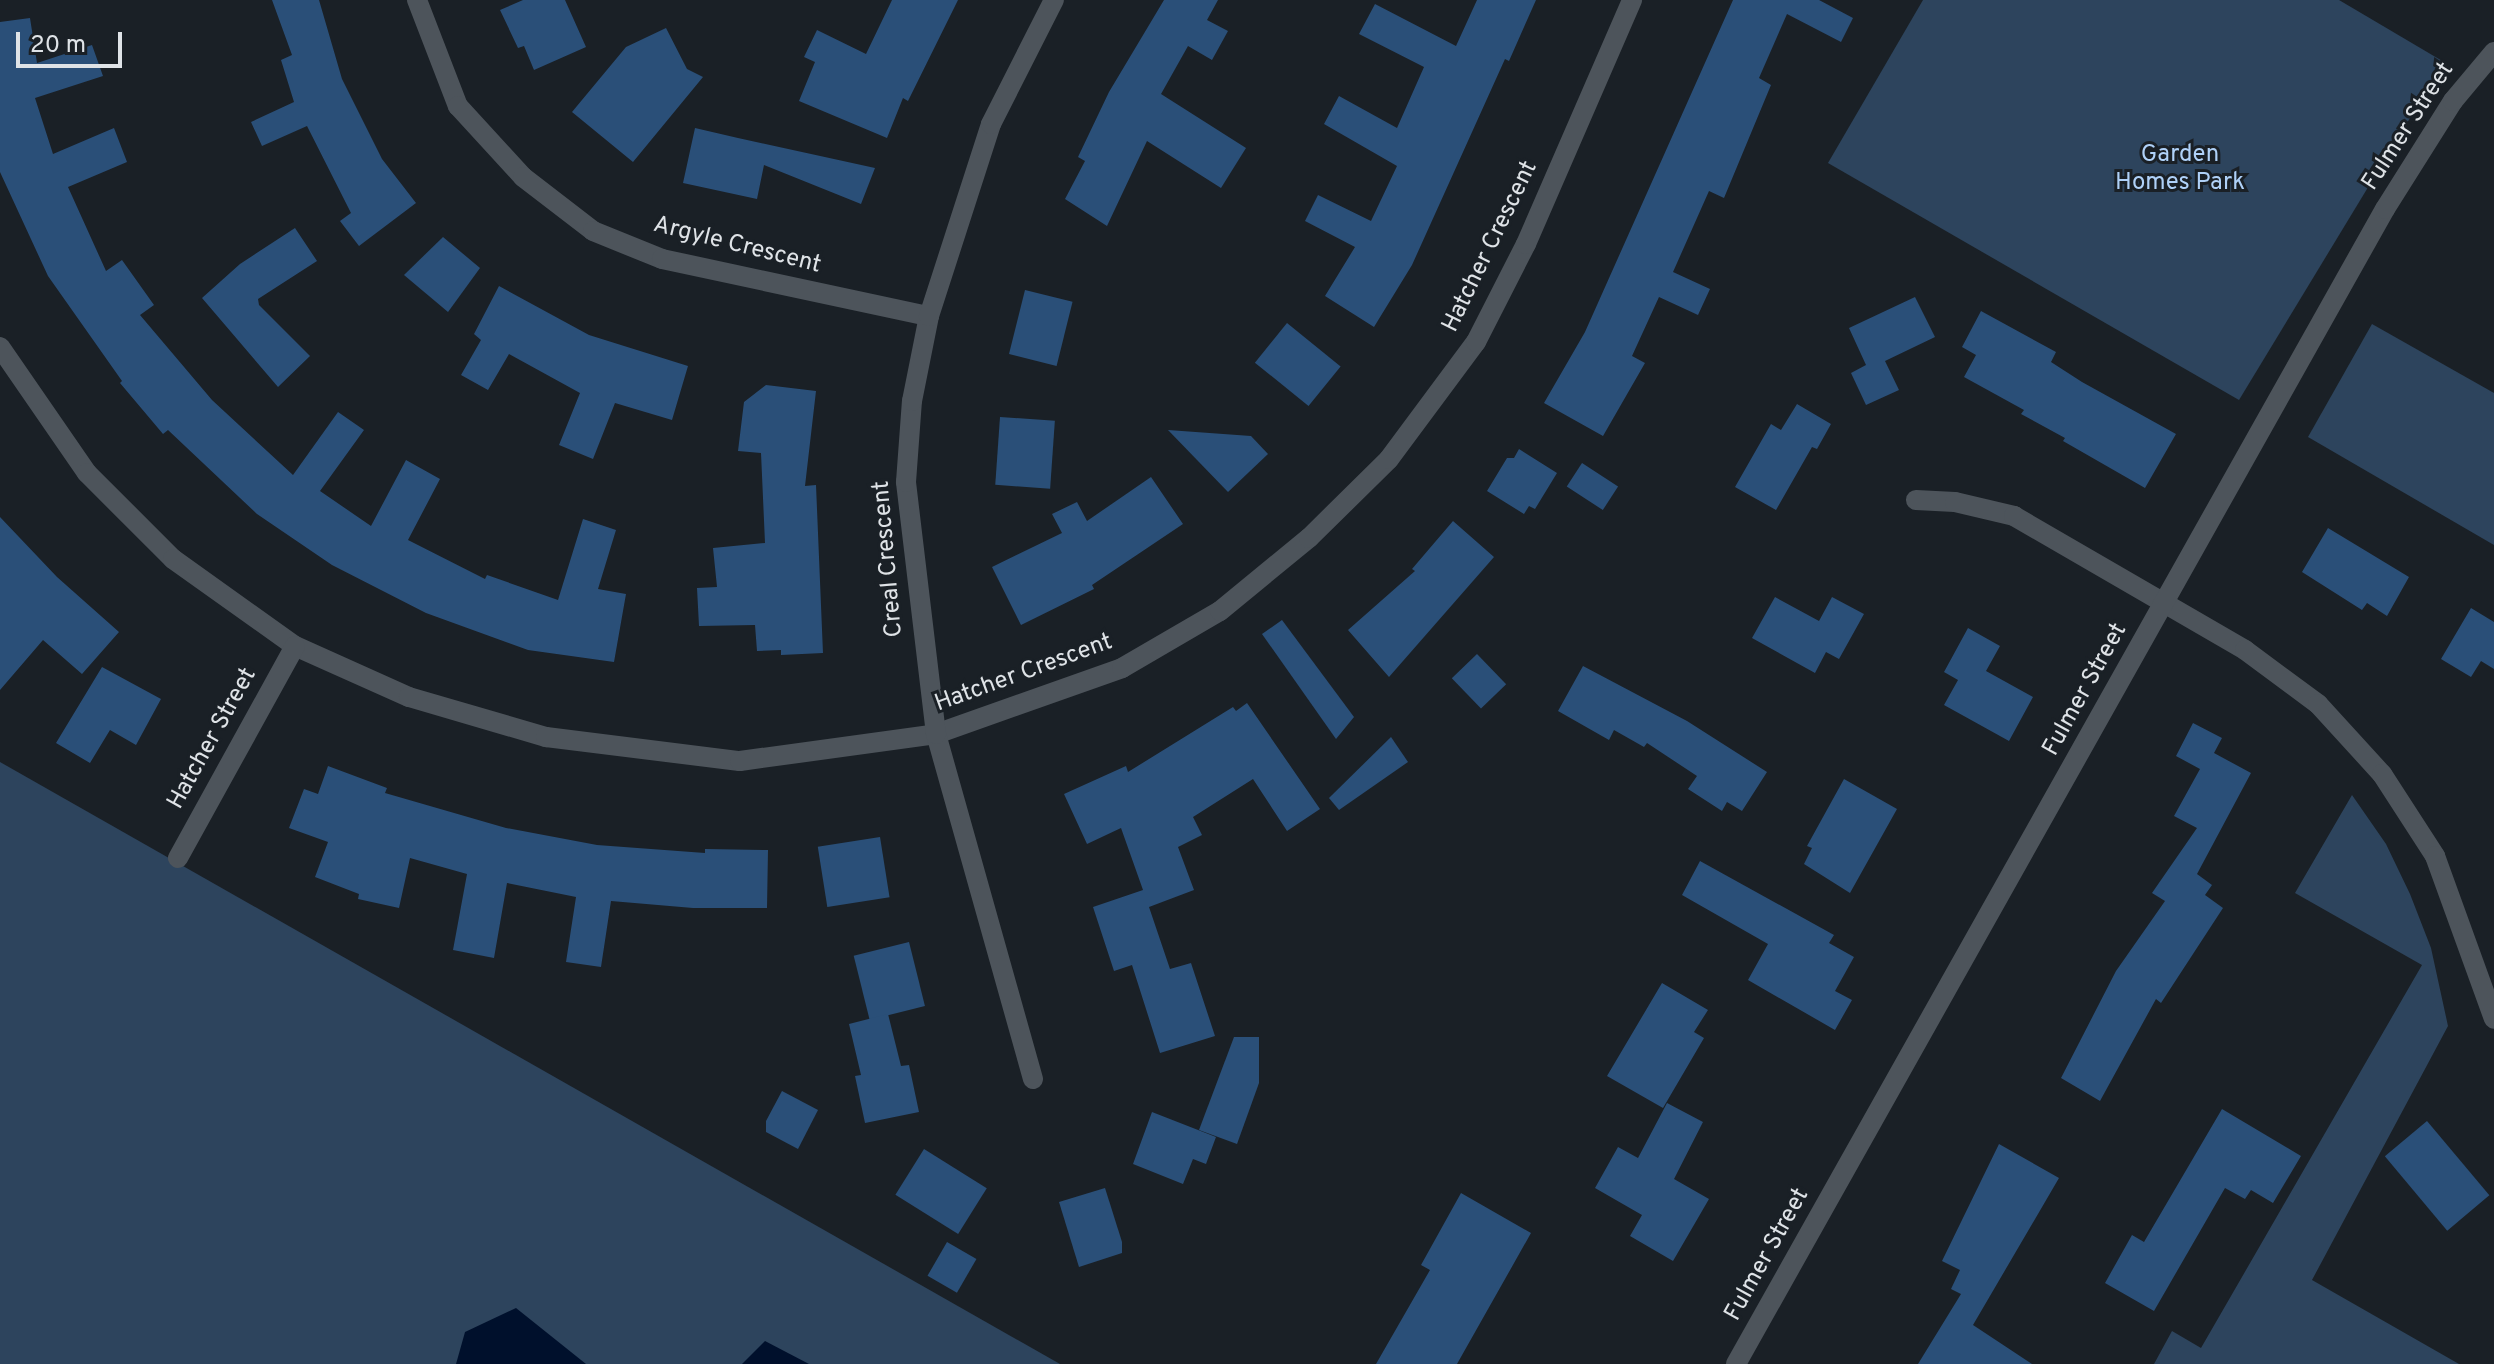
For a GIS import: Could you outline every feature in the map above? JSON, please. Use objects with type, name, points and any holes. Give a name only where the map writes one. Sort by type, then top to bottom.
[{"type":"street","name":"Argyle Crescent","points":[[417,0],[458,106],[523,177],[593,231],[662,259],[929,316]]},
{"type":"street","name":"Creal Crescent","points":[[1033,1079],[936,734],[906,482],[912,401],[929,316],[991,124],[1054,0]]},
{"type":"street","name":"Hatcher Crescent","points":[[0,347],[87,473],[173,559],[295,646],[409,697],[546,737],[740,761],[936,734],[1122,668],[1220,611],[1309,538],[1389,459],[1476,342],[1526,244],[1632,0]]},
{"type":"street","name":"Fulmer Street","points":[[1736,1364],[2385,209],[2453,101],[2494,52]]},
{"type":"street","points":[[1916,500],[1955,502],[2014,516],[2245,650],[2318,704],[2382,774],[2435,856],[2494,1019]]},
{"type":"street","name":"Hatcher Street","points":[[178,858],[295,646]]},
{"type":"green space","name":"Garden Homes Park","points":[[1923,0],[2339,0],[2444,62],[2239,400],[1828,163]]},
{"type":"green space","points":[[2372,324],[2494,393],[2494,545],[2308,437]]},
{"type":"green space","points":[[0,762],[1060,1364],[0,1364]]},
{"type":"green space","points":[[2352,795],[2386,844],[2410,894],[2431,948],[2448,1026],[2312,1280],[2459,1364],[2154,1364],[2172,1331],[2201,1348],[2422,965],[2295,893]]},
{"type":"shaded area","points":[[516,1308],[586,1364],[456,1364],[465,1332]]},
{"type":"shaded area","points":[[765,1341],[809,1364],[742,1364]]},
{"type":"building","points":[[272,0],[319,0],[342,79],[382,159],[416,203],[359,246],[340,221],[351,213],[307,126],[262,146],[251,122],[294,102],[281,60],[292,55]]},
{"type":"building","points":[[523,0],[565,0],[586,47],[534,70],[524,46],[518,48],[500,10]]},
{"type":"building","points":[[892,0],[958,0],[908,101],[903,98],[887,138],[799,101],[815,62],[804,57],[817,30],[866,54]]},
{"type":"building","points":[[1164,0],[1218,0],[1207,20],[1228,31],[1212,60],[1188,46],[1161,94],[1246,148],[1221,188],[1147,141],[1107,226],[1065,199],[1085,161],[1078,157],[1109,92]]},
{"type":"building","points":[[1477,0],[1536,0],[1509,61],[1505,59],[1412,265],[1374,327],[1325,296],[1355,247],[1305,221],[1318,195],[1371,221],[1397,166],[1324,124],[1339,96],[1397,128],[1424,67],[1359,34],[1375,4],[1456,46]]},
{"type":"building","points":[[1733,0],[1819,0],[1853,18],[1841,42],[1787,14],[1759,78],[1771,85],[1724,198],[1709,191],[1673,272],[1710,289],[1698,315],[1659,297],[1632,356],[1645,363],[1603,436],[1544,403],[1585,332]]},
{"type":"building","points":[[30,18],[37,63],[92,45],[103,76],[35,98],[53,154],[114,128],[127,162],[68,187],[106,271],[122,260],[154,305],[140,315],[212,400],[293,475],[338,412],[364,430],[320,491],[371,526],[406,460],[440,479],[408,540],[485,579],[487,575],[558,600],[583,519],[616,530],[598,589],[626,594],[614,662],[528,650],[426,613],[332,565],[257,514],[168,430],[163,434],[120,383],[122,381],[48,276],[0,172],[0,22]]},
{"type":"building","points":[[666,28],[687,69],[703,77],[633,162],[572,112],[626,47]]},
{"type":"building","points":[[695,128],[875,168],[861,204],[764,165],[757,199],[683,183]]},
{"type":"building","points":[[295,228],[317,261],[258,299],[259,305],[310,356],[278,387],[202,298],[240,264]]},
{"type":"building","points":[[443,237],[480,268],[448,312],[404,275]]},
{"type":"building","points":[[499,286],[589,335],[688,366],[672,420],[615,403],[593,459],[559,445],[580,393],[509,354],[488,390],[461,375],[481,340],[474,334]]},
{"type":"building","points":[[1025,290],[1073,302],[1057,366],[1009,354]]},
{"type":"building","points":[[1915,297],[1935,337],[1885,361],[1899,390],[1866,405],[1851,373],[1866,365],[1849,328]]},
{"type":"building","points":[[1981,311],[2056,352],[2051,362],[2082,382],[2176,434],[2145,488],[2021,414],[2024,410],[1964,377],[1976,355],[1962,347]]},
{"type":"building","points":[[1287,323],[1341,366],[1309,406],[1255,363]]},
{"type":"building","points":[[766,385],[816,391],[805,486],[816,485],[823,653],[781,655],[781,650],[757,651],[755,625],[699,626],[697,588],[717,587],[713,548],[765,543],[761,453],[738,451],[744,402]]},
{"type":"building","points":[[1797,404],[1831,424],[1817,449],[1812,447],[1776,510],[1735,487],[1771,424],[1781,430]]},
{"type":"building","points":[[1000,417],[1055,421],[1050,489],[995,485]]},
{"type":"building","points":[[1168,430],[1251,436],[1268,454],[1228,492]]},
{"type":"building","points":[[1519,449],[1557,473],[1535,509],[1529,506],[1524,514],[1487,491],[1507,458],[1514,458]]},
{"type":"building","points":[[1582,463],[1618,486],[1603,510],[1567,486]]},
{"type":"building","points":[[1151,477],[1183,524],[1092,585],[1094,589],[1021,625],[992,567],[1062,533],[1052,514],[1077,502],[1087,521]]},
{"type":"building","points":[[0,517],[57,577],[119,632],[82,674],[43,640],[0,690]]},
{"type":"building","points":[[1453,521],[1494,557],[1389,677],[1348,630],[1415,571],[1412,569]]},
{"type":"building","points":[[2328,528],[2409,577],[2387,616],[2367,603],[2362,610],[2302,572]]},
{"type":"building","points":[[1775,597],[1819,621],[1832,597],[1864,614],[1839,659],[1826,652],[1815,673],[1752,638]]},
{"type":"building","points":[[2471,608],[2494,622],[2494,669],[2481,661],[2471,677],[2441,659]]},
{"type":"building","points":[[1282,620],[1354,717],[1336,739],[1262,634]]},
{"type":"building","points":[[1968,628],[2000,646],[1986,671],[2033,697],[2009,741],[1944,705],[1958,680],[1944,672]]},
{"type":"building","points":[[1477,654],[1506,684],[1481,709],[1452,678]]},
{"type":"building","points":[[1583,666],[1687,721],[1767,772],[1742,811],[1727,802],[1722,811],[1688,789],[1697,776],[1647,743],[1644,747],[1614,730],[1609,740],[1558,711]]},
{"type":"building","points":[[102,667],[161,699],[136,745],[110,730],[90,763],[56,743]]},
{"type":"building","points":[[1247,703],[1320,809],[1287,831],[1253,779],[1193,817],[1202,835],[1178,847],[1194,890],[1149,907],[1170,969],[1191,963],[1215,1036],[1160,1053],[1132,965],[1114,971],[1093,907],[1143,890],[1121,828],[1087,844],[1064,794],[1126,766],[1128,772],[1233,707],[1236,711]]},
{"type":"building","points":[[2193,723],[2222,738],[2214,753],[2251,773],[2197,874],[2212,885],[2205,895],[2223,908],[2161,1003],[2156,999],[2100,1101],[2061,1078],[2116,971],[2165,901],[2152,893],[2197,828],[2174,816],[2200,769],[2176,756]]},
{"type":"building","points":[[1391,737],[1408,762],[1339,810],[1329,798]]},
{"type":"building","points":[[328,766],[387,788],[385,793],[506,828],[597,845],[705,853],[705,849],[768,850],[767,908],[693,908],[611,901],[601,967],[566,962],[576,897],[507,883],[494,958],[453,950],[467,874],[410,858],[399,908],[358,899],[359,894],[315,877],[328,842],[289,828],[304,789],[318,794]]},
{"type":"building","points":[[1844,779],[1897,809],[1850,893],[1804,864],[1812,848],[1807,846]]},
{"type":"building","points":[[880,837],[890,897],[827,907],[818,847]]},
{"type":"building","points":[[1700,861],[1834,935],[1829,943],[1854,957],[1835,991],[1852,1000],[1835,1030],[1748,980],[1768,944],[1682,895]]},
{"type":"building","points":[[909,942],[925,1006],[870,1020],[854,956]]},
{"type":"building","points":[[1662,983],[1708,1010],[1694,1032],[1704,1038],[1663,1108],[1607,1076]]},
{"type":"building","points":[[888,1014],[901,1066],[909,1065],[919,1112],[865,1123],[855,1076],[861,1075],[849,1024]]},
{"type":"building","points":[[1234,1037],[1259,1037],[1259,1083],[1237,1144],[1199,1130]]},
{"type":"building","points":[[782,1091],[818,1110],[798,1149],[766,1132],[766,1121]]},
{"type":"building","points":[[1667,1103],[1703,1122],[1674,1179],[1709,1199],[1673,1261],[1630,1236],[1642,1215],[1595,1188],[1618,1147],[1638,1158]]},
{"type":"building","points":[[2222,1109],[2301,1156],[2273,1203],[2251,1190],[2245,1199],[2225,1188],[2154,1311],[2105,1283],[2132,1235],[2144,1242]]},
{"type":"building","points":[[1152,1112],[1216,1137],[1206,1164],[1193,1159],[1183,1184],[1133,1164]]},
{"type":"building","points":[[2427,1121],[2489,1195],[2447,1231],[2385,1156]]},
{"type":"building","points":[[1999,1144],[2059,1178],[1973,1325],[2032,1364],[1918,1364],[1961,1294],[1951,1289],[1960,1270],[1942,1261]]},
{"type":"building","points":[[924,1149],[987,1188],[958,1234],[895,1195]]},
{"type":"building","points":[[1105,1188],[1122,1242],[1122,1253],[1079,1267],[1059,1202]]},
{"type":"building","points":[[1461,1193],[1531,1233],[1457,1364],[1376,1364],[1430,1270],[1421,1265]]},
{"type":"building","points":[[947,1242],[976,1259],[957,1293],[928,1276]]}]
